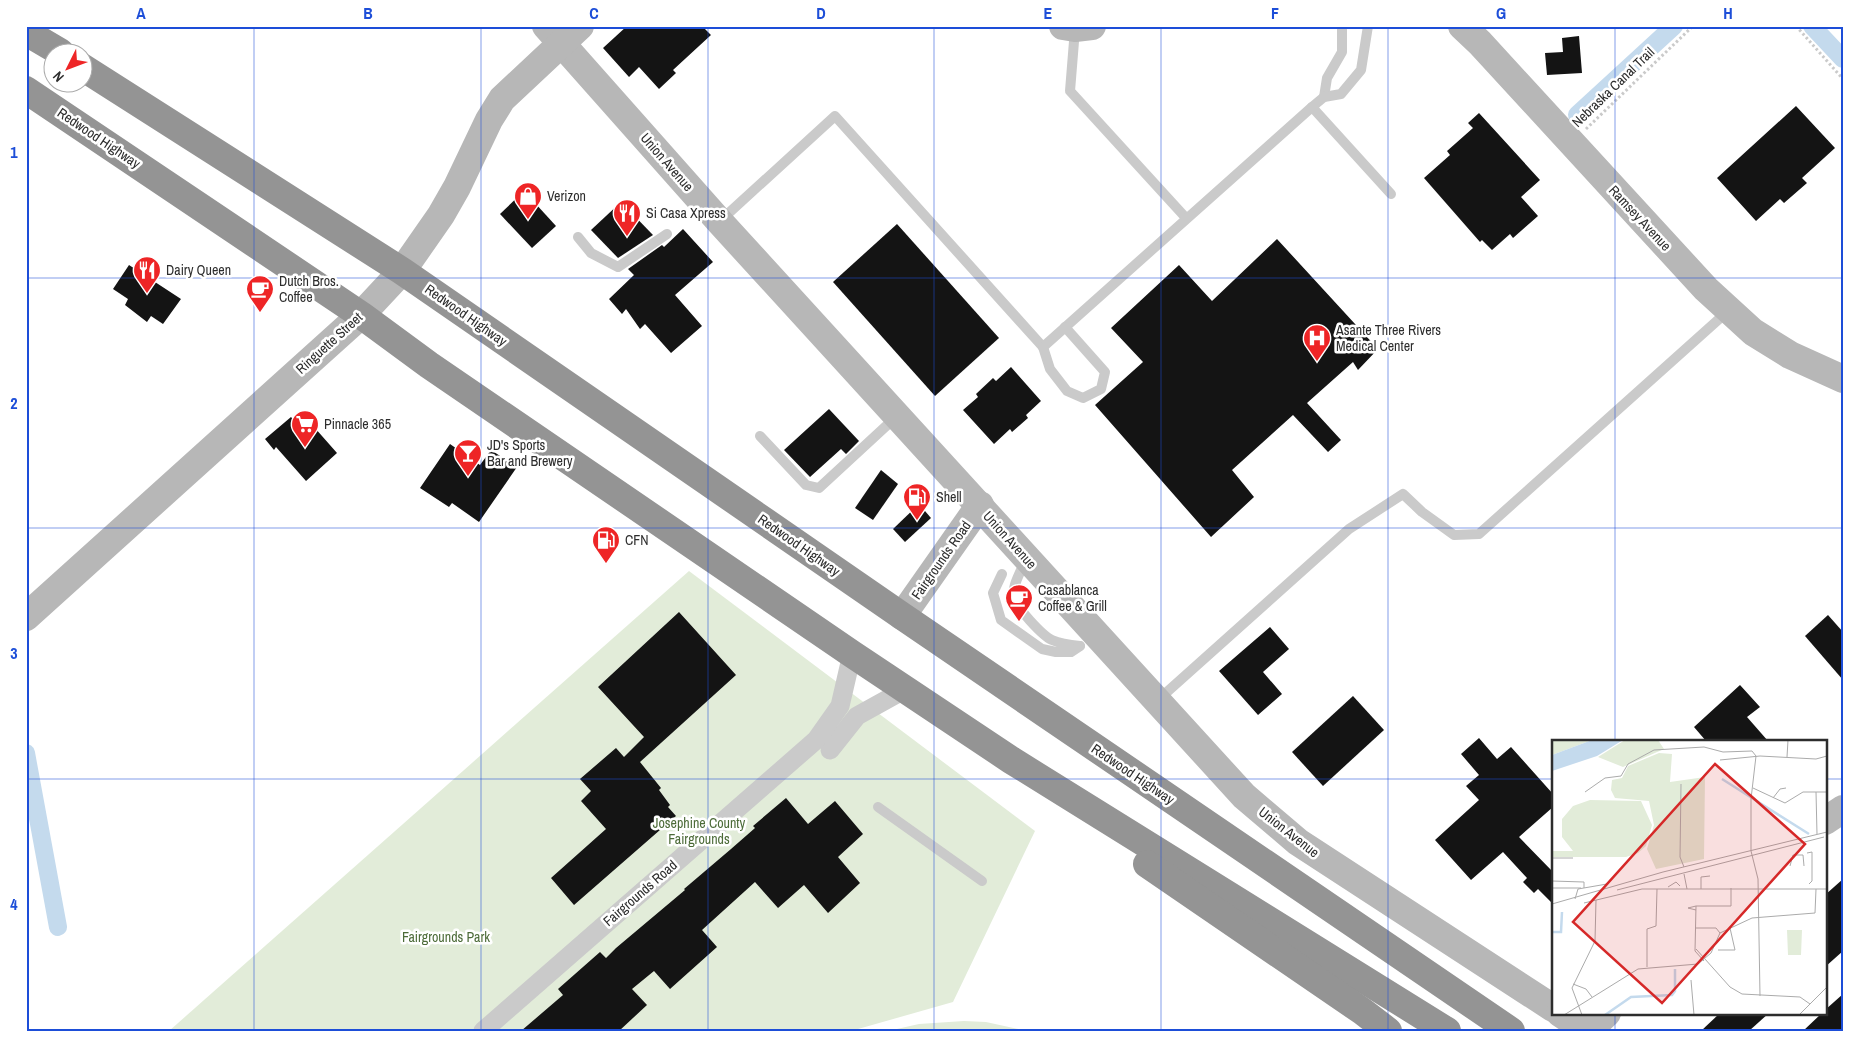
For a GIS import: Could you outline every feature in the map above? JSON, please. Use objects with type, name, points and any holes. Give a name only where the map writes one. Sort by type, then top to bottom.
[{"type":"highway","name":"Redwood Highway","points":[[92,73],[402,271],[902,616],[1510,1031]]},
{"type":"highway","name":"Redwood Highway","points":[[26,90],[361,315],[438,371],[904,690],[1011,760],[1447,1031]]},
{"type":"highway","points":[[1011,760],[1073,813],[1362,1011],[1388,1031]]},
{"type":"street","name":"Ramsey Avenue","points":[[1462,26],[1480,43],[1706,289],[1728,310],[1753,332],[1790,356],[1843,379]]},
{"type":"street","name":"Union Avenue","points":[[562,32],[719,221],[980,505],[1156,702],[1244,796],[1298,842],[1552,1007]]},
{"type":"street","name":"Ringuette Street","points":[[26,617],[361,315],[402,271],[445,208],[489,120],[502,99],[562,32]]},
{"type":"street","name":"Fairgrounds Road","points":[[902,616],[980,505]]},
{"type":"street","name":"Fairgrounds Road","points":[[483,1031],[823,745],[840,706],[852,654]]},
{"type":"street","points":[[823,745],[857,716],[904,690]]},
{"type":"street","points":[[1826,820],[1843,809]]},
{"type":"street","points":[[1562,1014],[1587,1031],[1606,1014]]},
{"type":"lane","points":[[1324,97],[1327,78],[1342,52],[1342,26]]},
{"type":"lane","points":[[1042,347],[1312,107],[1324,97],[1342,94],[1361,70],[1368,26]]},
{"type":"lane","points":[[1077,27],[1070,91],[1186,218]]},
{"type":"lane","points":[[1312,107],[1391,194]]},
{"type":"lane","points":[[719,221],[835,116],[1042,347],[1050,369],[1067,391],[1083,398],[1101,389],[1105,372],[1065,328]]},
{"type":"lane","points":[[578,236],[591,254],[618,268],[667,234]]},
{"type":"lane","points":[[1156,702],[1349,529],[1403,494],[1422,512],[1454,535],[1479,534],[1728,310]]},
{"type":"lane","points":[[760,436],[806,485],[819,488],[897,416]]},
{"type":"lane","points":[[1002,574],[993,593],[1001,620],[1042,649],[1056,652],[1071,652],[1080,646],[1050,640],[1017,605],[1013,596],[1020,570]]},
{"type":"lane","points":[[878,807],[982,881]]},
{"type":"path","name":"Nebraska Canal Trail","points":[[1571,143],[1693,26]]},
{"type":"path","points":[[1796,26],[1843,79]]},
{"type":"green space","name":"Josephine County Fairgrounds","points":[[689,571],[1035,831],[953,1002],[851,1031],[169,1031]]},
{"type":"green space","points":[[964,1021],[986,1022],[1027,1031],[888,1031],[919,1024]]},
{"type":"building","points":[[627,26],[702,26],[711,35],[673,70],[676,73],[659,89],[639,67],[629,77],[603,48]]},
{"type":"building","points":[[1579,36],[1582,73],[1547,75],[1545,53],[1563,52],[1562,38]]},
{"type":"building","points":[[1796,106],[1835,148],[1802,178],[1807,183],[1784,203],[1780,199],[1756,221],[1717,178]]},
{"type":"building","points":[[1479,113],[1540,180],[1521,197],[1538,216],[1513,238],[1510,234],[1492,250],[1482,240],[1480,242],[1424,178],[1450,155],[1447,151],[1473,128],[1468,123]]},
{"type":"building","name":"Verizon","points":[[524,191],[556,226],[532,248],[500,214]]},
{"type":"building","name":"Si Casa Xpress","points":[[621,202],[653,235],[618,258],[591,230]]},
{"type":"building","points":[[897,224],[999,338],[935,396],[833,282]]},
{"type":"building","points":[[683,229],[713,262],[675,295],[702,326],[671,353],[645,324],[640,329],[626,309],[622,314],[609,299],[634,275],[628,269],[662,245],[664,247]]},
{"type":"building","points":[[1277,239],[1378,349],[1358,370],[1353,362],[1307,403],[1341,440],[1328,452],[1293,415],[1232,470],[1254,497],[1211,537],[1095,405],[1143,362],[1111,328],[1179,265],[1212,301]]},
{"type":"building","name":"Dairy Queen","points":[[129,265],[181,299],[163,324],[151,316],[147,322],[125,305],[128,299],[113,289]]},
{"type":"building","points":[[1011,367],[1041,401],[1026,415],[1028,418],[1012,432],[1010,429],[994,444],[963,410],[978,397],[976,394],[993,378],[996,381]]},
{"type":"building","points":[[829,409],[859,441],[846,454],[841,449],[810,477],[784,450]]},
{"type":"building","name":"Pinnacle 365","points":[[291,417],[299,426],[307,419],[337,453],[306,481],[276,447],[274,450],[265,439]]},
{"type":"building","name":"JD's Sports Bar and Brewery","points":[[450,444],[480,465],[491,450],[517,467],[479,522],[452,503],[449,507],[420,488]]},
{"type":"building","points":[[881,470],[898,484],[873,520],[855,508]]},
{"type":"building","points":[[919,504],[931,518],[905,542],[893,529]]},
{"type":"building","points":[[679,612],[736,675],[640,762],[661,788],[659,790],[670,805],[668,807],[676,816],[574,905],[551,878],[606,829],[581,801],[591,791],[580,779],[616,748],[624,757],[644,737],[598,687]]},
{"type":"building","points":[[1828,615],[1843,632],[1843,680],[1805,636]]},
{"type":"building","points":[[1270,627],[1289,649],[1263,672],[1282,694],[1258,715],[1219,671]]},
{"type":"building","points":[[1740,685],[1760,707],[1747,717],[1767,740],[1705,740],[1694,727]]},
{"type":"building","points":[[1353,696],[1384,730],[1323,786],[1292,752]]},
{"type":"building","points":[[1479,738],[1497,759],[1511,747],[1552,793],[1552,808],[1519,837],[1552,871],[1552,903],[1538,889],[1534,893],[1523,882],[1527,878],[1503,852],[1471,880],[1435,840],[1479,800],[1466,786],[1479,775],[1461,754]]},
{"type":"building","points":[[786,798],[808,824],[835,801],[863,834],[838,857],[860,883],[828,913],[804,885],[778,908],[755,882],[702,930],[717,947],[670,989],[654,971],[632,989],[647,1005],[619,1031],[521,1031],[563,995],[558,989],[600,952],[606,958],[755,828],[753,826]]},
{"type":"building","points":[[1843,879],[1843,951],[1826,966],[1826,894]]},
{"type":"building","points":[[1843,994],[1843,1031],[1803,1031],[1821,1014],[1826,1014],[1826,1009]]},
{"type":"building","points":[[1719,1014],[1768,1014],[1749,1031],[1701,1031]]},
{"type":"waterway","points":[[1577,115],[1674,26]]},
{"type":"waterway","points":[[1812,26],[1843,59]]},
{"type":"waterway","points":[[26,753],[58,927]]},
{"type":"place","name":"Verizon","points":[[528,220]]},
{"type":"place","name":"Si Casa Xpress","points":[[627,237]]},
{"type":"place","name":"Dairy Queen","points":[[147,294]]},
{"type":"place","name":"Dutch Bros. Coffee","points":[[260,313]]},
{"type":"place","name":"Asante Three Rivers Medical Center","points":[[1317,362]]},
{"type":"place","name":"Pinnacle 365","points":[[305,448]]},
{"type":"place","name":"JD's Sports Bar and Brewery","points":[[468,477]]},
{"type":"place","name":"Shell","points":[[917,521]]},
{"type":"place","name":"CFN","points":[[606,564]]},
{"type":"place","name":"Casablanca Coffee & Grill","points":[[1019,622]]},
{"type":"park label","name":"Fairgrounds Park","points":[[446,937]]}]
